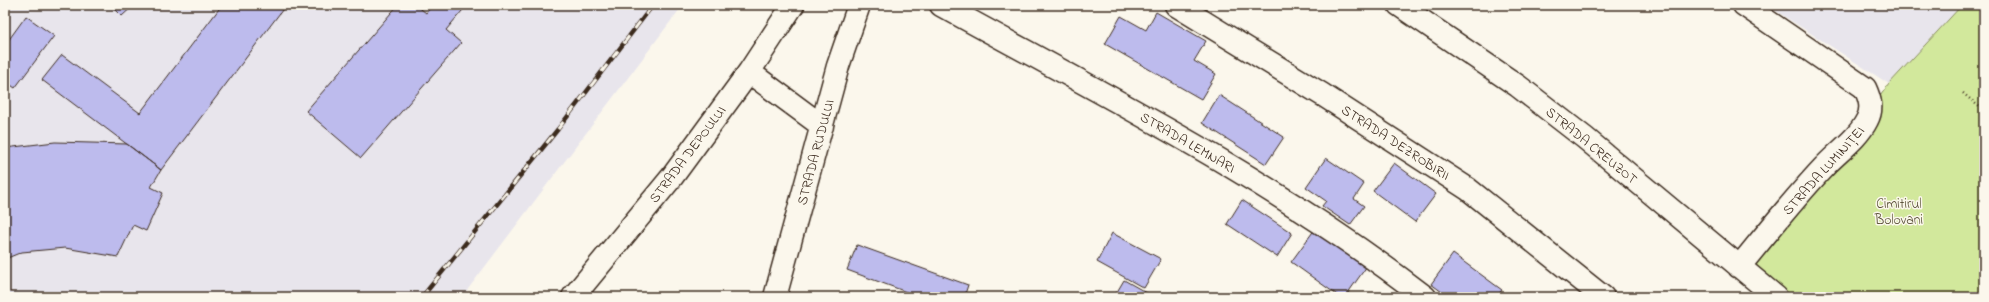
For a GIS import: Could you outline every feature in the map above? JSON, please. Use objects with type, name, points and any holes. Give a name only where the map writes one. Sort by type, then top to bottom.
[{"type":"street","name":"STRADA DEPOULUI","points":[[573,297],[672,177],[749,72],[793,5]]},
{"type":"street","name":"STRADA LEMNARI","points":[[941,5],[1162,125],[1224,162],[1350,243],[1425,297]]},
{"type":"street","name":"STRADA DEZROBIRII","points":[[1176,5],[1323,95],[1468,189],[1603,297]]},
{"type":"street","name":"STRADA CREUZOT","points":[[1399,5],[1518,86],[1585,138],[1776,297]]},
{"type":"street","name":"STRADA LUMINIȚEI","points":[[1739,267],[1823,168],[1854,137],[1867,121],[1871,110],[1869,98],[1865,88],[1744,5]]},
{"type":"street","name":"STRADA RUDULUI","points":[[775,297],[838,66],[860,6]]},
{"type":"street","points":[[749,72],[822,126]]},
{"type":"path","points":[[1963,93],[1984,111]]},
{"type":"shaded area","points":[[5,5],[683,5],[462,297],[5,297]]},
{"type":"shaded area","points":[[1767,5],[1962,5],[1889,84]]},
{"type":"green space","name":"Cimitirul Bolovani","points":[[1962,5],[1984,5],[1984,297],[1792,297],[1753,266],[1889,84]]},
{"type":"building","points":[[111,5],[134,5],[122,16]]},
{"type":"building","points":[[222,5],[286,5],[161,170],[42,80],[62,55],[140,113]]},
{"type":"building","points":[[398,5],[416,5],[426,13],[433,5],[467,5],[446,30],[461,43],[361,158],[306,111]]},
{"type":"building","points":[[1156,12],[1206,41],[1194,61],[1216,74],[1201,99],[1105,44],[1121,16],[1146,30]]},
{"type":"building","points":[[26,16],[54,36],[15,88],[5,81],[5,45]]},
{"type":"building","points":[[1219,95],[1284,137],[1266,164],[1202,123]]},
{"type":"building","points":[[55,142],[127,144],[161,170],[151,187],[163,193],[146,231],[133,225],[118,257],[65,248],[22,252],[5,259],[5,148]]},
{"type":"building","points":[[1326,158],[1364,184],[1354,199],[1364,206],[1350,225],[1322,206],[1326,201],[1306,187]]},
{"type":"building","points":[[1394,163],[1436,194],[1415,222],[1373,191]]},
{"type":"building","points":[[1242,200],[1292,233],[1277,257],[1227,224]]},
{"type":"building","points":[[1315,229],[1367,266],[1345,297],[1340,297],[1291,262]]},
{"type":"building","points":[[1112,233],[1161,259],[1144,288],[1097,262]]},
{"type":"building","points":[[857,245],[968,285],[964,297],[920,297],[847,270]]},
{"type":"building","points":[[1453,254],[1502,290],[1497,297],[1449,297],[1431,284]]},
{"type":"building","points":[[1124,280],[1154,297],[1114,297]]},
{"type":"railway","points":[[422,297],[558,129],[653,5]]}]
